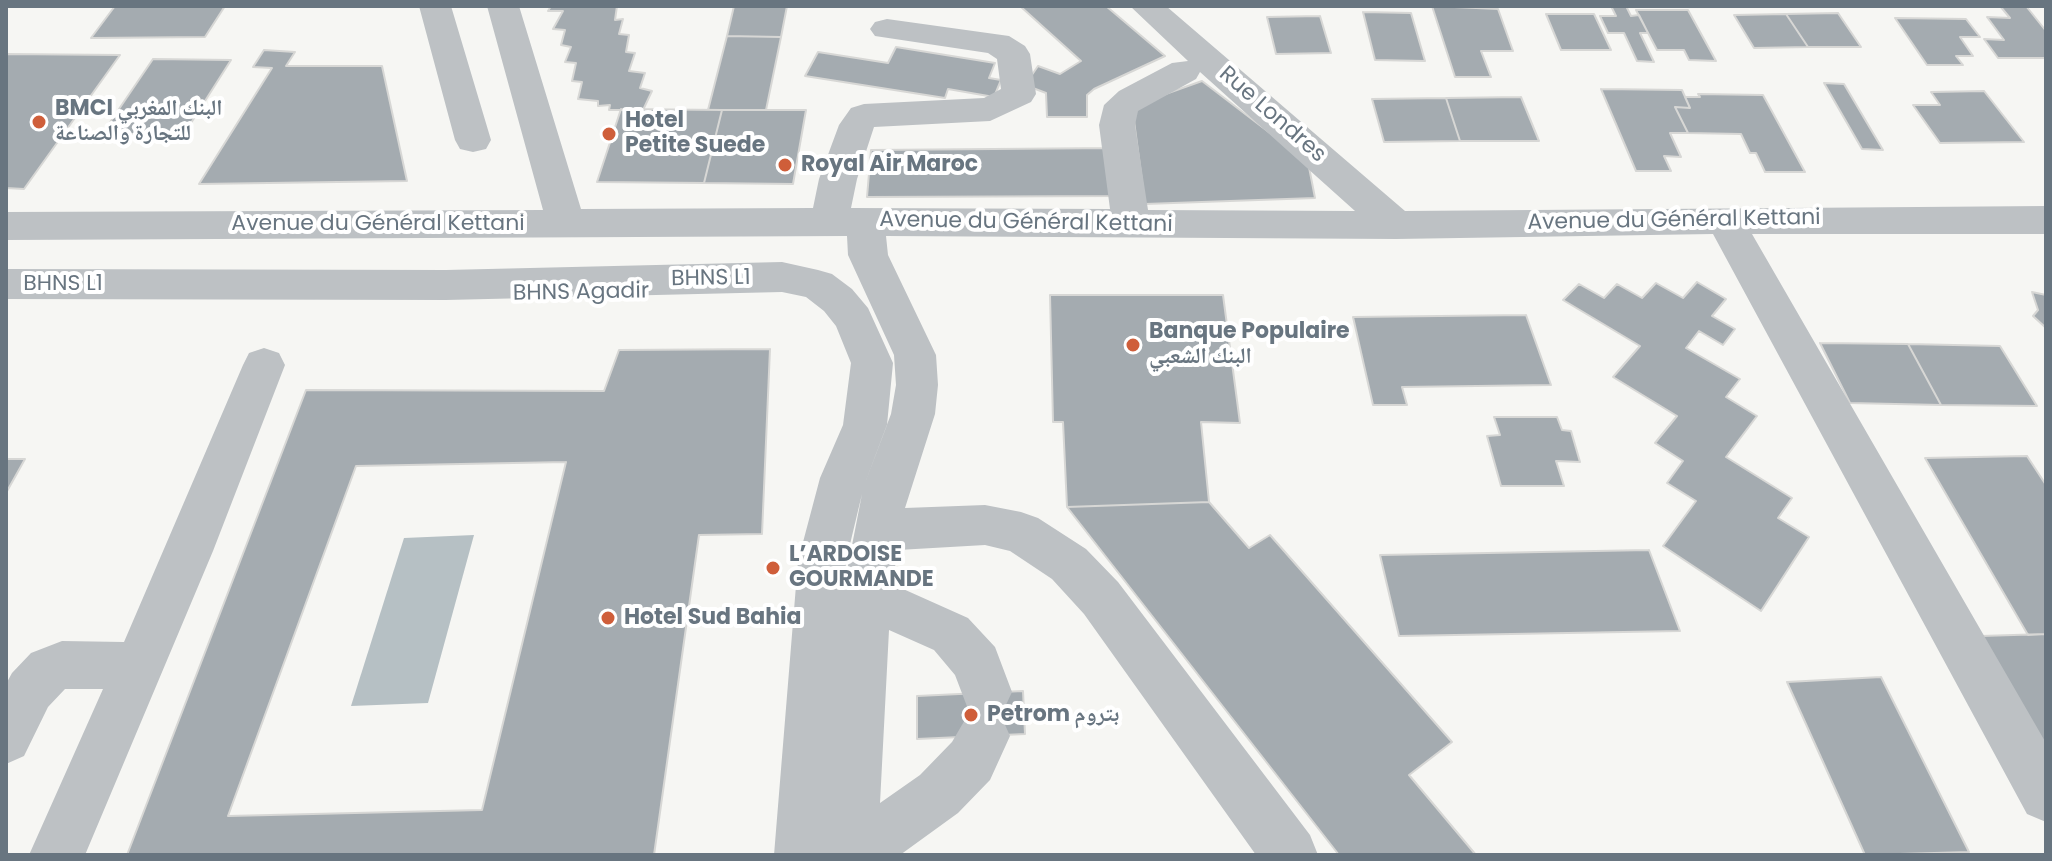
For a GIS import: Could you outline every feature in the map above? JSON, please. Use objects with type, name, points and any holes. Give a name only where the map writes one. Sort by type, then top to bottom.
[{"type":"street","points":[[473,140],[437,13],[496,6]]},
{"type":"street","points":[[503,6],[566,223]]},
{"type":"street","name":"Rue Londres","points":[[1146,6],[1396,225]]},
{"type":"street","points":[[851,855],[866,596],[885,492],[913,414],[917,385],[915,355],[868,255],[848,222],[838,179],[857,125],[864,116],[990,109],[1019,94],[1013,54],[997,44],[887,29]]},
{"type":"street","points":[[1131,225],[1117,125],[1122,105],[1184,71]]},
{"type":"street","points":[[1725,220],[2046,795]]},
{"type":"street","name":"Avenue du Général Kettani","points":[[6,226],[848,222],[1396,225],[1725,220],[2046,220]]},
{"type":"street","name":"BHNS L1","points":[[6,284],[446,285],[782,277],[818,285],[838,300],[853,319],[872,363],[865,425],[843,478],[822,561],[802,855]]},
{"type":"street","name":"BHNS Agadir","points":[[6,296],[779,292],[810,298],[826,307],[838,318],[854,347],[857,393],[842,447],[819,499],[810,536],[781,855]]},
{"type":"street","points":[[57,855],[264,365]]},
{"type":"street","points":[[878,530],[985,525],[1021,533],[1069,564],[1101,598],[1290,855]]},
{"type":"street","points":[[851,855],[939,794],[971,761],[985,714],[977,664],[965,647],[951,634],[866,596]]},
{"type":"street","points":[[6,738],[30,690],[49,670],[62,665],[139,666]]},
{"type":"shaded area","points":[[474,535],[428,703],[351,706],[404,538]]},
{"type":"building","points":[[115,6],[225,6],[205,37],[91,38]]},
{"type":"building","points":[[551,6],[617,6],[615,20],[623,19],[619,34],[629,35],[626,52],[635,53],[629,71],[645,73],[640,88],[652,91],[643,110],[609,110],[610,105],[598,106],[598,101],[578,99],[582,82],[572,81],[576,63],[565,62],[571,47],[561,45],[565,30],[553,29],[563,11],[548,11]]},
{"type":"building","points":[[734,6],[787,6],[781,37],[727,36]]},
{"type":"building","points":[[1020,6],[1106,6],[1165,56],[1094,89],[1087,95],[1087,117],[1047,117],[1046,93],[1025,85],[1038,66],[1060,74],[1081,61]]},
{"type":"building","points":[[1432,6],[1498,9],[1513,51],[1481,51],[1491,77],[1455,77]]},
{"type":"building","points":[[1611,6],[1626,6],[1631,16],[1639,15],[1648,33],[1640,33],[1654,62],[1637,61],[1624,33],[1608,33],[1600,16],[1616,16]]},
{"type":"building","points":[[2000,6],[2026,6],[2046,31],[2046,58],[1998,58],[1984,39],[2004,40],[1987,17],[2010,18]]},
{"type":"building","points":[[1636,10],[1688,10],[1716,61],[1689,60],[1684,50],[1657,50]]},
{"type":"building","points":[[1363,12],[1411,13],[1425,61],[1375,60]]},
{"type":"building","points":[[1838,13],[1861,47],[1808,47],[1786,14]]},
{"type":"building","points":[[1546,14],[1594,14],[1611,50],[1561,50]]},
{"type":"building","points":[[1786,14],[1808,47],[1754,48],[1734,15]]},
{"type":"building","points":[[1320,16],[1331,53],[1276,54],[1267,17]]},
{"type":"building","points":[[1895,18],[1966,19],[1980,37],[1960,37],[1973,56],[1956,56],[1963,65],[1927,65]]},
{"type":"building","points":[[727,36],[781,37],[766,110],[708,110]]},
{"type":"building","points":[[896,47],[995,63],[989,78],[1001,80],[994,97],[948,89],[945,98],[805,76],[818,52],[888,63]]},
{"type":"building","points":[[264,50],[295,52],[286,66],[382,66],[407,181],[199,184],[272,68],[253,67]]},
{"type":"building","name":"BMCI البنك المغربي للتجارة والصناعة","points":[[6,54],[120,55],[24,189],[6,188]]},
{"type":"building","points":[[153,59],[231,60],[184,134],[102,134]]},
{"type":"building","points":[[1202,81],[1308,162],[1315,198],[1145,204],[1132,106]]},
{"type":"building","points":[[1824,83],[1844,84],[1883,150],[1862,149]]},
{"type":"building","points":[[1601,89],[1682,90],[1690,108],[1675,107],[1688,133],[1670,133],[1681,157],[1664,156],[1671,171],[1636,171]]},
{"type":"building","points":[[1984,91],[2024,142],[1940,143],[1913,105],[1940,105],[1931,92]]},
{"type":"building","points":[[1698,94],[1763,95],[1805,172],[1765,172],[1756,153],[1750,153],[1741,134],[1688,133],[1675,107],[1690,108],[1685,97],[1700,97]]},
{"type":"building","points":[[1521,97],[1539,141],[1460,141],[1446,98]]},
{"type":"building","points":[[1446,98],[1460,141],[1384,142],[1372,99]]},
{"type":"building","points":[[621,109],[722,110],[704,183],[597,182]]},
{"type":"building","points":[[722,110],[806,110],[793,184],[704,183]]},
{"type":"building","points":[[1115,148],[1119,196],[867,197],[871,150]]},
{"type":"building","points":[[1697,282],[1726,299],[1712,316],[1735,329],[1723,345],[1699,331],[1686,348],[1740,379],[1726,397],[1757,416],[1726,457],[1792,498],[1778,518],[1809,537],[1761,611],[1663,546],[1696,501],[1667,483],[1683,461],[1655,443],[1677,416],[1613,377],[1640,346],[1563,300],[1579,284],[1604,298],[1617,284],[1642,298],[1656,283],[1683,298]]},
{"type":"building","points":[[2032,292],[2046,295],[2046,328],[2033,316],[2038,310]]},
{"type":"building","points":[[1050,295],[1223,295],[1240,423],[1201,422],[1209,502],[1067,507],[1063,422],[1053,422]]},
{"type":"building","points":[[1526,315],[1551,385],[1402,387],[1407,405],[1373,405],[1353,317]]},
{"type":"building","points":[[1820,343],[1908,344],[1941,405],[1850,403]]},
{"type":"building","points":[[1908,344],[2000,346],[2037,406],[1941,405]]},
{"type":"building","name":"Hotel Sud Bahia","points":[[770,349],[762,534],[699,535],[654,855],[127,855],[306,390],[604,391],[619,350]],"holes":[[[566,462],[482,810],[228,816],[356,466]]]},
{"type":"building","points":[[1494,417],[1557,417],[1562,430],[1571,431],[1580,462],[1556,461],[1564,486],[1501,486],[1487,436],[1500,435]]},
{"type":"building","points":[[2027,456],[2046,485],[2046,634],[2028,635],[1925,458]]},
{"type":"building","points":[[6,459],[25,459],[6,493]]},
{"type":"building","points":[[1209,502],[1249,548],[1270,535],[1452,742],[1409,775],[1476,855],[1339,855],[1067,507]]},
{"type":"building","points":[[1649,550],[1680,631],[1399,636],[1380,555]]},
{"type":"building","points":[[2046,634],[2046,752],[1981,636]]},
{"type":"building","points":[[1881,677],[1969,852],[1865,855],[1787,682]]},
{"type":"building","name":"Petrom بتروم","points":[[1023,691],[1025,734],[917,739],[917,696]]},
{"type":"place","name":"BMCI البنك المغربي للتجارة والصناعة","points":[[39,122]]},
{"type":"place","name":"Hotel Petite Suede","points":[[609,134]]},
{"type":"place","name":"Royal Air Maroc","points":[[785,165]]},
{"type":"place","name":"Banque Populaire البنك الشعبي","points":[[1133,345]]},
{"type":"place","name":"L’ARDOISE GOURMANDE","points":[[773,568]]},
{"type":"place","name":"Hotel Sud Bahia","points":[[608,618]]},
{"type":"place","name":"Petrom بتروم","points":[[971,715]]}]
